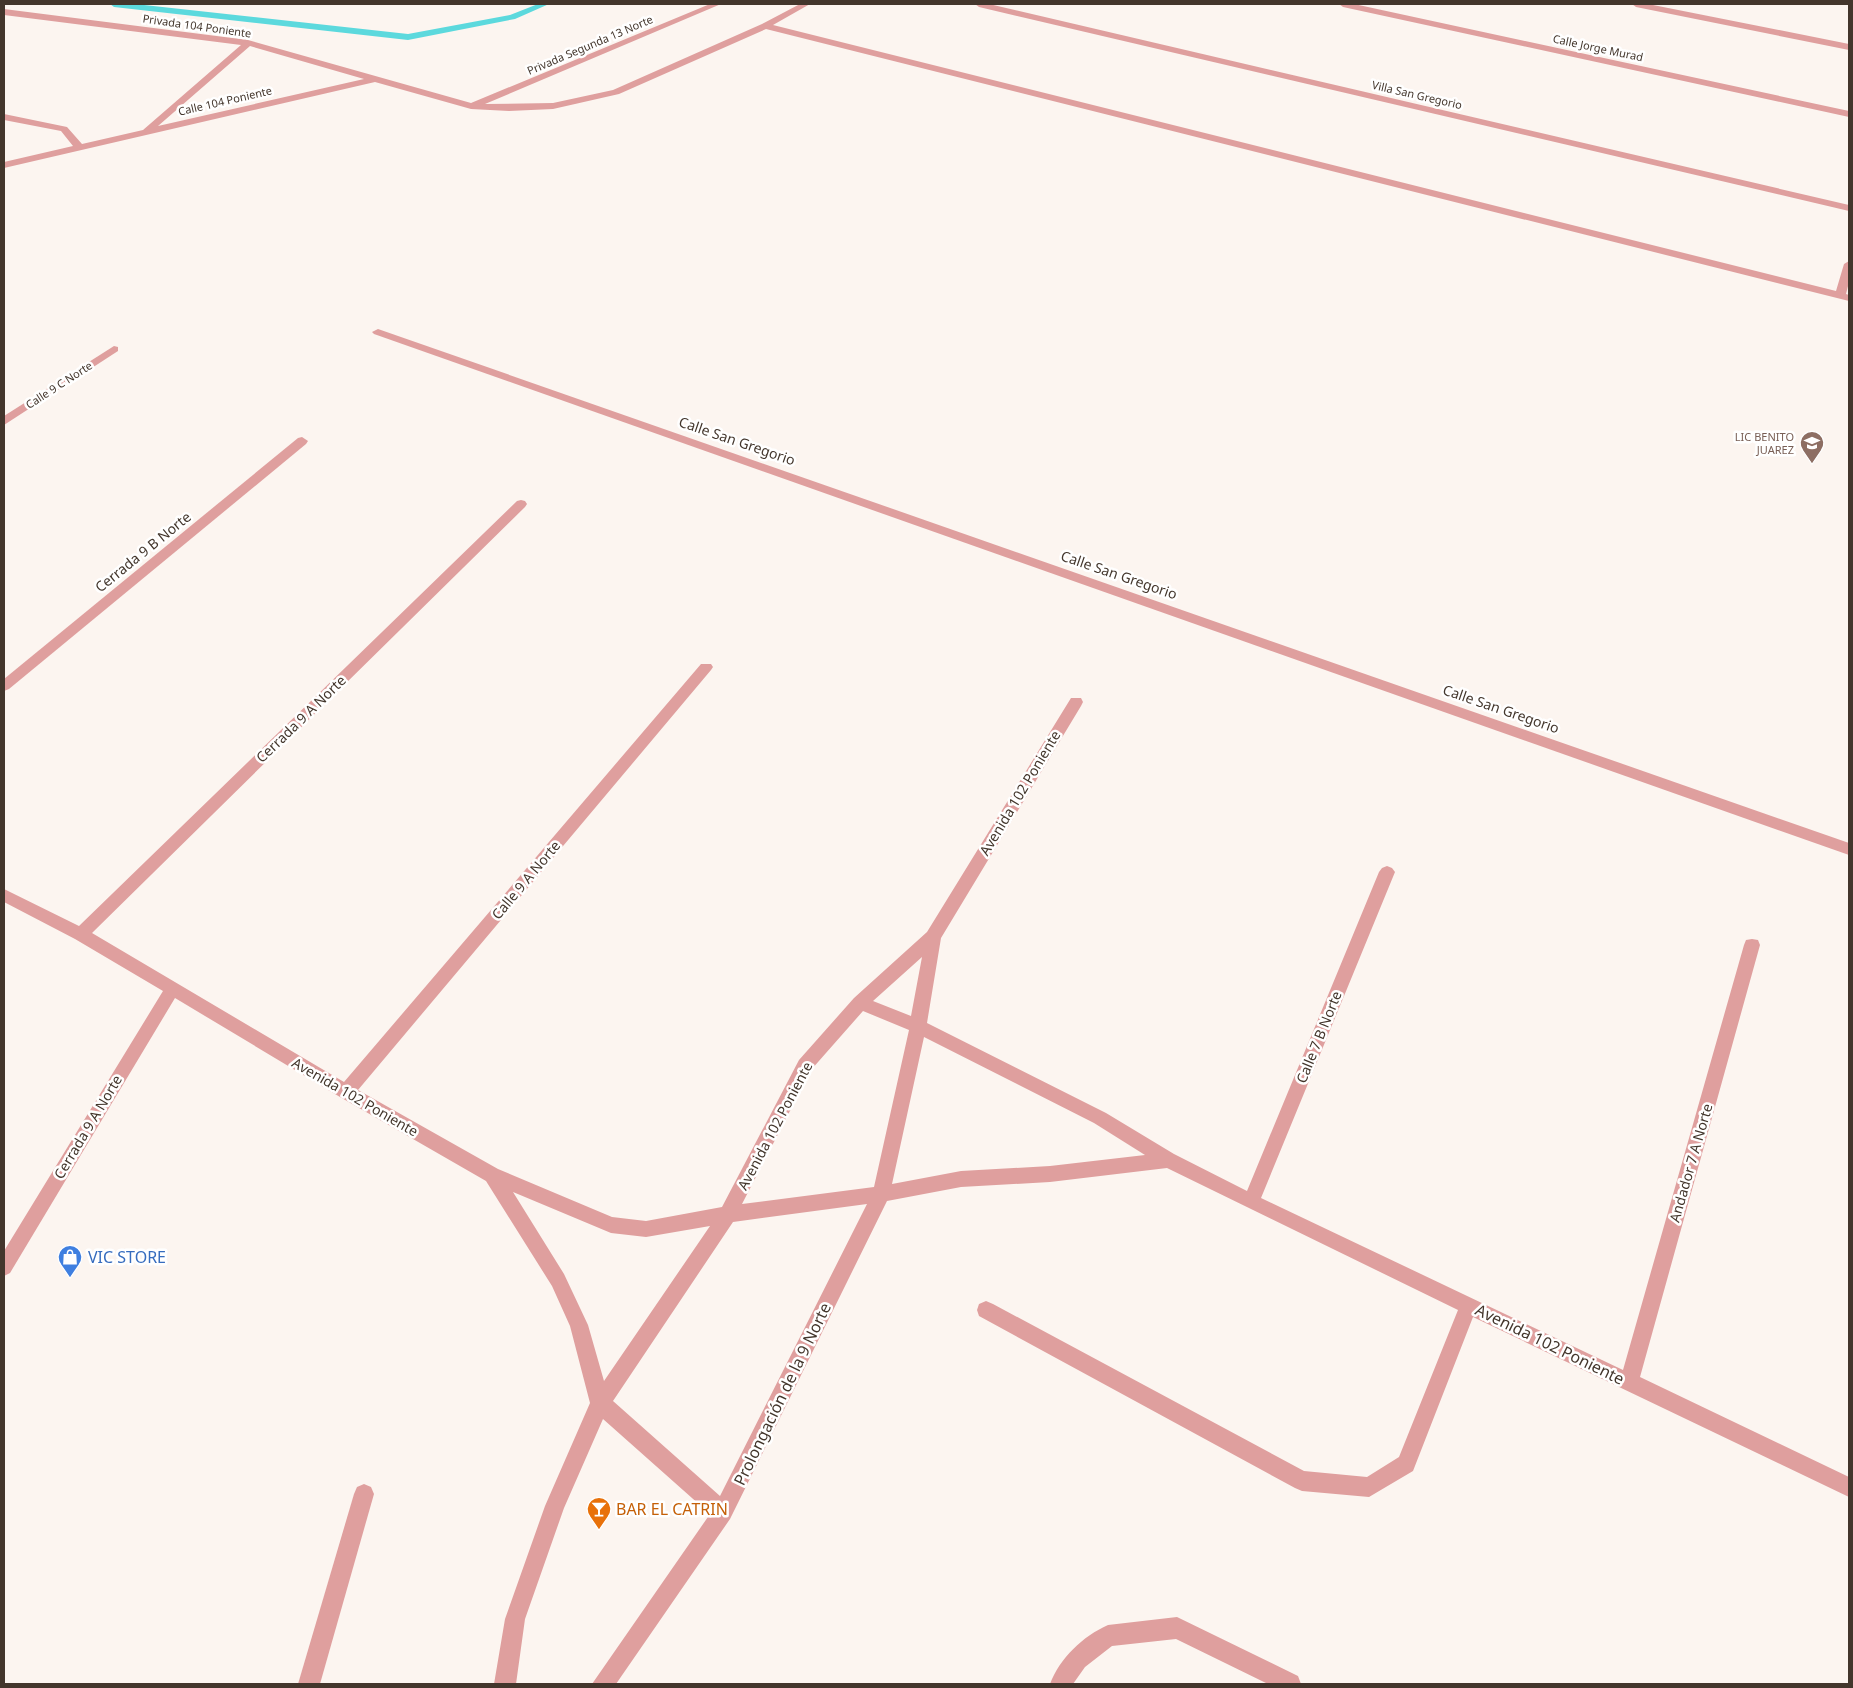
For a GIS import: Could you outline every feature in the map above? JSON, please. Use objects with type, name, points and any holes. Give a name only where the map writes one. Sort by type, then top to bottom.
[{"type":"street","name":"Privada Segunda 13 Norte","points":[[470,106],[717,4]]},
{"type":"street","name":"Privada 104 Poniente","points":[[4,12],[248,43],[470,106],[509,108],[552,106],[616,92],[765,26],[806,4]]},
{"type":"street","name":"Villa San Gregorio","points":[[979,4],[1849,208]]},
{"type":"street","name":"Calle Jorge Murad","points":[[1343,4],[1849,114]]},
{"type":"street","points":[[1386,13],[1393,4]]},
{"type":"street","points":[[1636,4],[1849,47]]},
{"type":"street","points":[[765,26],[1845,297],[1849,264]]},
{"type":"street","points":[[146,132],[248,43]]},
{"type":"street","name":"Calle 104 Poniente","points":[[4,165],[376,78]]},
{"type":"street","points":[[4,117],[64,129],[80,148]]},
{"type":"street","name":"Calle San Gregorio","points":[[378,332],[1849,849]]},
{"type":"street","name":"Calle 9 C Norte","points":[[4,421],[114,349]]},
{"type":"street","name":"Cerrada 9 B Norte","points":[[4,686],[302,441]]},
{"type":"street","name":"Cerrada 9 A Norte","points":[[81,934],[521,504]]},
{"type":"street","name":"Calle 9 A Norte","points":[[346,1092],[706,667]]},
{"type":"street","name":"Avenida 102 Poniente","points":[[728,1214],[805,1065],[860,1003],[932,937],[1076,702]]},
{"type":"street","name":"Calle 7 B Norte","points":[[1251,1202],[1387,872]]},
{"type":"street","name":"Avenida 102 Poniente","points":[[4,895],[81,934],[346,1092],[492,1175],[611,1225],[646,1229],[728,1214],[881,1194],[961,1179],[1050,1174],[1168,1160]]},
{"type":"street","name":"Avenida 102 Poniente","points":[[881,1194],[918,1026],[932,937]]},
{"type":"street","name":"Andador 7 A Norte","points":[[1629,1382],[1752,945]]},
{"type":"street","name":"Cerrada 9 A Norte","points":[[4,1267],[173,988]]},
{"type":"street","name":"Avenida 102 Poniente","points":[[860,1003],[918,1026],[1100,1118],[1168,1160],[1251,1202],[1849,1486]]},
{"type":"street","points":[[492,1175],[558,1280],[579,1324],[600,1403],[723,1512]]},
{"type":"street","name":"Prolongación de la 9 Norte","points":[[603,1684],[723,1512],[881,1194]]},
{"type":"street","points":[[504,1684],[515,1619],[555,1506],[600,1403],[728,1214]]},
{"type":"street","points":[[986,1310],[1302,1480],[1369,1488],[1406,1464],[1469,1305]]},
{"type":"street","points":[[309,1684],[364,1494]]},
{"type":"street","points":[[1061,1684],[1077,1659],[1108,1636],[1177,1628],[1290,1684]]},
{"type":"waterway","points":[[114,4],[408,37],[512,17],[545,4]]},
{"type":"place","name":"LIC BENITO JUAREZ","points":[[1812,464]]},
{"type":"place","name":"VIC STORE","points":[[70,1278]]},
{"type":"place","name":"BAR EL CATRIN","points":[[599,1530]]}]
